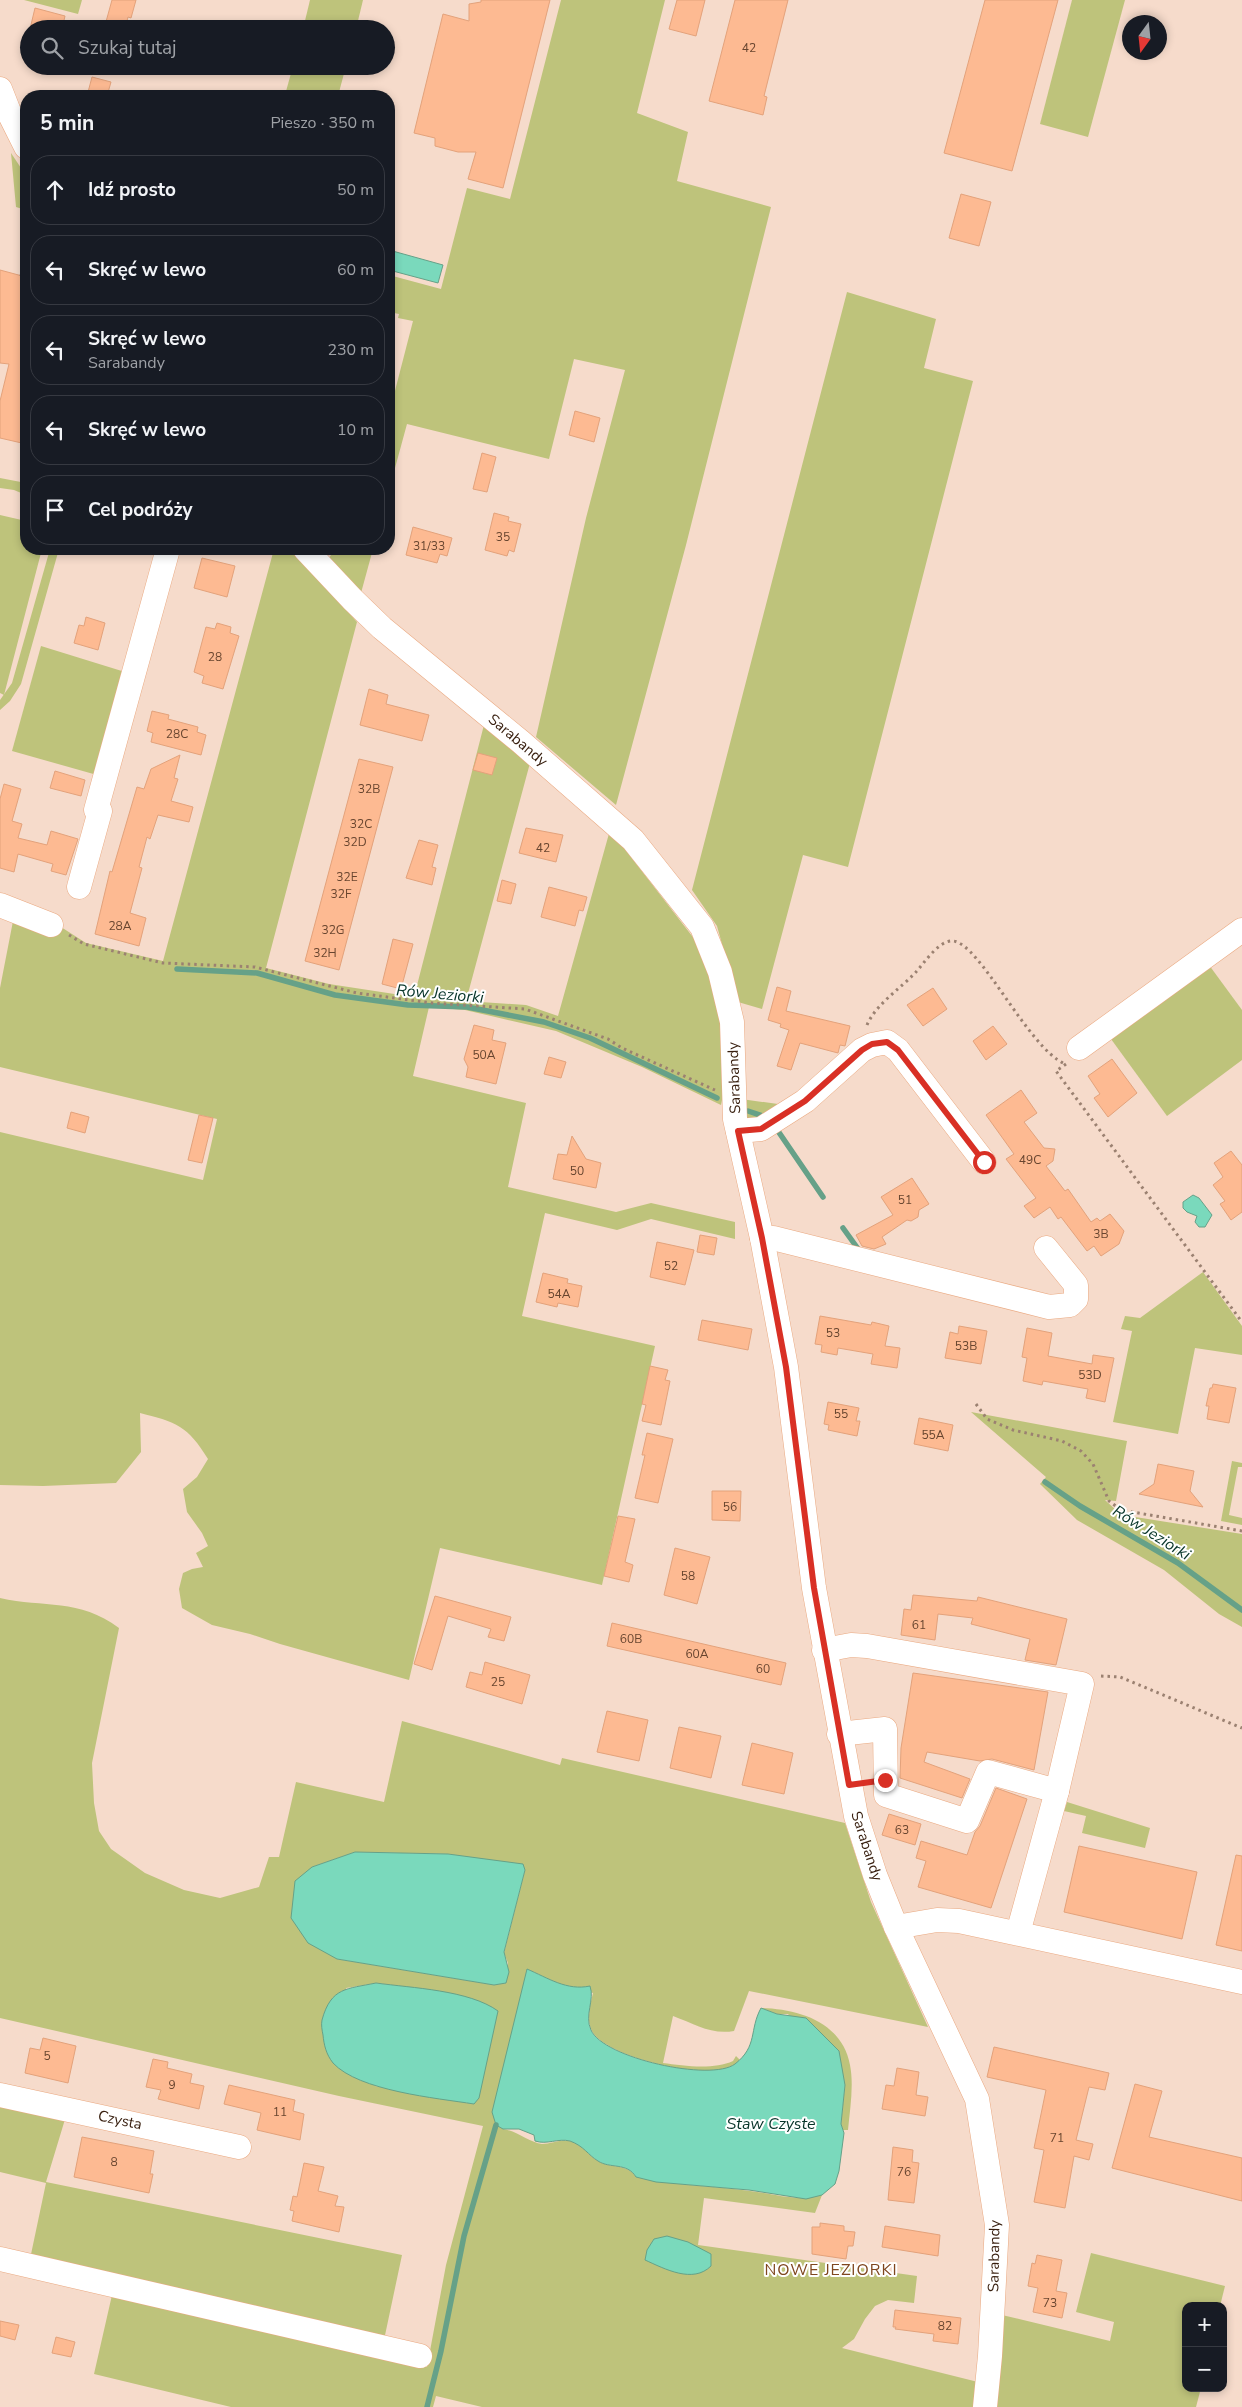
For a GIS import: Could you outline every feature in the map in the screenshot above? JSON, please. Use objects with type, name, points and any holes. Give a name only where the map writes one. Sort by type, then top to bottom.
[{"type":"street","points":[[0,89],[5,117],[20,138]]},
{"type":"street","points":[[79,887],[100,811],[96,810],[166,555]]},
{"type":"street","name":"Sarabandy","points":[[311,555],[382,628],[520,742],[633,840],[702,927],[720,972],[729,1005],[733,1098],[738,1131],[762,1238],[786,1367],[814,1588],[839,1734],[856,1816],[896,1927],[977,2099],[997,2225],[990,2356],[984,2407]]},
{"type":"street","points":[[0,905],[52,925]]},
{"type":"street","points":[[1079,1048],[1242,930]]},
{"type":"street","points":[[738,1131],[761,1129],[805,1101],[862,1050],[877,1043],[887,1042],[898,1050],[984,1162]]},
{"type":"street","points":[[762,1238],[773,1238],[1049,1307],[1070,1305],[1076,1299],[1076,1285],[1046,1248]]},
{"type":"street","points":[[824,1650],[851,1645],[867,1646],[1082,1684],[1057,1791],[1018,1933]]},
{"type":"street","points":[[839,1734],[885,1729],[886,1795],[967,1821],[988,1772],[1057,1791]]},
{"type":"street","points":[[849,1785],[885,1780]]},
{"type":"street","points":[[896,1927],[936,1920],[959,1920],[1242,1982]]},
{"type":"street","name":"Czysta","points":[[0,2095],[239,2147]]},
{"type":"street","points":[[0,2259],[420,2356]]},
{"type":"path","points":[[52,925],[84,944],[163,963],[255,967],[357,993],[432,1003],[525,1009],[608,1039],[622,1048],[733,1098]]},
{"type":"path","points":[[862,1050],[866,1029],[872,1015],[909,980],[940,946],[952,941],[963,945],[974,954],[997,988],[1043,1048],[1057,1061],[1065,1064],[1056,1071],[1242,1322]]},
{"type":"path","points":[[976,1404],[986,1419],[1013,1430],[1062,1441],[1081,1451],[1093,1464],[1110,1501],[1121,1510],[1242,1531]]},
{"type":"path","points":[[1082,1684],[1094,1677],[1106,1675],[1120,1677],[1242,1728]]},
{"type":"green space","points":[[24,0],[82,0],[78,14]]},
{"type":"green space","points":[[310,0],[363,0],[358,20],[305,20]]},
{"type":"green space","points":[[561,0],[665,0],[637,113],[688,132],[677,181],[771,207],[686,545],[616,805],[536,737],[586,518],[625,370],[574,359],[549,459],[407,424],[395,468],[395,391],[413,321],[398,318],[399,314],[395,313],[395,277],[441,289],[467,188],[510,199]]},
{"type":"green space","points":[[1072,0],[1125,0],[1088,137],[1040,124]]},
{"type":"green space","points":[[291,75],[344,75],[340,90],[286,90]]},
{"type":"green space","points":[[11,153],[20,166],[20,208],[16,207]]},
{"type":"green space","points":[[847,292],[936,319],[924,368],[973,381],[848,867],[803,855],[762,1009],[738,1002],[717,926],[692,890]]},
{"type":"green space","points":[[0,478],[20,482],[20,492],[0,488]]},
{"type":"green space","points":[[0,515],[20,520],[20,555],[40,555],[4,695],[0,693]]},
{"type":"green space","points":[[48,555],[57,555],[21,684],[10,701],[0,710],[0,700],[12,683]]},
{"type":"green space","points":[[272,555],[297,555],[357,622],[266,968],[329,984],[414,997],[485,721],[530,763],[466,1001],[526,1005],[558,1016],[610,830],[699,945],[712,976],[721,1024],[724,1090],[721,1105],[642,1067],[556,1031],[465,1010],[429,1007],[413,1076],[526,1103],[508,1187],[616,1212],[651,1203],[735,1222],[735,1239],[651,1219],[617,1230],[545,1213],[522,1316],[655,1346],[602,1585],[440,1548],[409,1680],[250,1634],[212,1625],[182,1608],[179,1589],[183,1573],[203,1567],[196,1553],[208,1546],[202,1533],[187,1512],[183,1489],[197,1477],[208,1459],[187,1432],[172,1423],[140,1413],[141,1452],[116,1483],[43,1486],[0,1485],[0,1132],[203,1180],[217,1119],[0,1067],[0,988],[14,916],[59,934],[61,927],[86,943],[163,961]]},
{"type":"green space","points":[[331,555],[371,555],[361,593],[329,558]]},
{"type":"green space","points":[[41,646],[125,672],[97,775],[12,751]]},
{"type":"green space","points":[[1209,965],[1242,1010],[1242,1060],[1167,1116],[1111,1039]]},
{"type":"green space","points":[[741,1099],[785,1105],[745,1126]]},
{"type":"green space","points":[[1203,1272],[1242,1326],[1242,1355],[1195,1348],[1178,1434],[1113,1422],[1132,1331],[1121,1329],[1125,1316],[1140,1318]]},
{"type":"green space","points":[[971,1412],[1127,1441],[1116,1501],[1105,1500],[1117,1511],[1129,1516],[1242,1534],[1242,1627],[1219,1614],[1164,1570],[1077,1520],[1040,1484],[1046,1477]]},
{"type":"green space","points":[[1232,1461],[1242,1463],[1242,1467],[1238,1467],[1229,1515],[1242,1518],[1242,1525],[1221,1521]]},
{"type":"green space","points":[[0,1598],[75,1608],[90,1612],[119,1628],[92,1763],[94,1803],[99,1831],[111,1849],[145,1873],[184,1890],[220,1898],[259,1887],[269,1857],[279,1857],[296,1782],[384,1802],[402,1721],[560,1765],[562,1758],[845,1823],[871,1902],[928,2027],[749,1991],[734,2031],[710,2030],[673,2016],[663,2063],[689,2066],[717,2066],[733,2061],[736,2056],[740,2060],[727,2069],[696,2071],[654,2063],[615,2049],[601,2040],[590,2027],[589,2012],[593,1993],[557,1983],[527,1969],[503,2129],[542,2144],[570,2141],[579,2145],[594,2159],[628,2170],[636,2177],[795,2198],[822,2195],[815,2213],[704,2198],[698,2245],[917,2276],[914,2303],[888,2300],[875,2306],[854,2339],[842,2348],[978,2382],[976,2407],[482,2407],[436,2396],[433,2407],[231,2407],[94,2374],[112,2295],[427,2367],[446,2265],[483,2126],[339,2096],[0,2018]],"holes":[[[355,1852],[448,1854],[525,1870],[504,1953],[508,1963],[506,1983],[494,1985],[337,1959],[312,1867]],[[377,1983],[452,1994],[474,2104],[375,2086],[346,1988]]]},
{"type":"green space","points":[[1067,1802],[1150,1828],[1145,1848],[1082,1833],[1086,1816],[1064,1811]]},
{"type":"green space","points":[[761,2008],[790,2011],[804,2015],[828,2028],[838,2038],[845,2050],[850,2065],[852,2081],[848,2130],[843,2130],[841,2124],[845,2085],[788,2014],[777,2014]]},
{"type":"green space","points":[[0,2102],[66,2116],[46,2182],[402,2255],[384,2340],[30,2259],[46,2183],[0,2172]]},
{"type":"green space","points":[[1091,2253],[1225,2286],[1221,2302],[1182,2302],[1182,2392],[1200,2392],[1196,2407],[995,2407],[1002,2315],[1110,2341],[1114,2322],[1076,2312]]},
{"type":"water","points":[[395,252],[443,265],[438,283],[395,272]]},
{"type":"water","points":[[1193,1195],[1199,1198],[1212,1215],[1205,1227],[1199,1227],[1195,1222],[1197,1216],[1183,1208],[1183,1202]]},
{"type":"water","points":[[355,1852],[448,1854],[523,1864],[525,1870],[504,1952],[509,1972],[506,1983],[494,1985],[337,1959],[308,1943],[291,1918],[295,1881],[312,1867]]},
{"type":"water","name":"Staw Czyste","points":[[527,1969],[565,1985],[573,1987],[590,1986],[589,2024],[591,2030],[600,2040],[615,2050],[636,2058],[682,2069],[722,2069],[735,2064],[747,2051],[761,2008],[777,2014],[806,2018],[839,2051],[845,2085],[841,2124],[844,2133],[839,2171],[835,2184],[822,2195],[806,2199],[749,2190],[656,2182],[636,2177],[632,2172],[623,2167],[608,2165],[594,2159],[579,2145],[570,2141],[539,2142],[535,2141],[534,2135],[519,2129],[503,2129],[496,2125],[492,2112]]},
{"type":"water","points":[[376,1983],[456,1994],[472,1998],[498,2011],[479,2098],[474,2104],[420,2096],[379,2087],[345,2073],[333,2063],[326,2049],[322,2029],[322,2020],[330,2001],[342,1991]]},
{"type":"water","points":[[667,2236],[688,2242],[711,2254],[711,2266],[696,2274],[687,2274],[670,2271],[645,2260],[647,2250],[654,2239]]},
{"type":"building","points":[[112,0],[136,0],[131,18],[128,17],[127,20],[106,20]]},
{"type":"building","points":[[481,0],[550,0],[503,188],[468,179],[476,152],[458,152],[435,146],[435,138],[414,133],[443,14],[469,21],[469,4],[481,2]]},
{"type":"building","points":[[677,0],[705,0],[696,36],[669,29]]},
{"type":"building","points":[[735,0],[788,0],[764,96],[767,97],[763,115],[709,101]]},
{"type":"building","points":[[985,0],[1058,0],[1012,171],[944,153]]},
{"type":"building","points":[[35,8],[65,16],[64,20],[32,20]]},
{"type":"building","points":[[92,77],[111,82],[109,90],[89,90]]},
{"type":"building","points":[[961,194],[991,202],[979,246],[949,238]]},
{"type":"building","points":[[0,270],[20,275],[20,443],[0,438],[0,401],[9,364],[0,363]]},
{"type":"building","points":[[575,411],[600,418],[594,442],[569,435]]},
{"type":"building","points":[[482,453],[496,457],[487,492],[473,489]]},
{"type":"building","points":[[494,513],[509,517],[508,521],[521,524],[514,552],[509,550],[507,556],[485,550]]},
{"type":"building","points":[[413,527],[452,538],[447,556],[440,554],[437,563],[406,555]]},
{"type":"building","points":[[202,558],[235,566],[227,597],[194,588]]},
{"type":"building","points":[[86,617],[105,623],[98,650],[74,643],[79,625],[84,626]]},
{"type":"building","points":[[217,623],[231,627],[230,633],[239,636],[223,689],[202,683],[204,676],[194,672],[206,627],[215,629]]},
{"type":"building","points":[[369,689],[388,695],[386,704],[429,715],[422,741],[360,725]]},
{"type":"building","points":[[152,711],[169,715],[168,719],[198,727],[197,732],[206,735],[201,755],[151,742],[153,733],[147,731]]},
{"type":"building","points":[[478,753],[497,758],[492,775],[473,770]]},
{"type":"building","points":[[180,755],[174,778],[178,779],[171,801],[193,807],[189,822],[158,815],[150,839],[147,837],[139,867],[142,868],[130,913],[146,918],[139,946],[95,934],[110,871],[112,872],[137,787],[144,789],[151,769]]},
{"type":"building","points":[[359,759],[393,767],[339,970],[305,961]]},
{"type":"building","points":[[55,771],[85,780],[81,796],[50,788]]},
{"type":"building","points":[[4,784],[21,789],[12,821],[22,824],[18,838],[47,845],[51,831],[78,839],[66,875],[51,871],[53,864],[18,854],[14,872],[0,868],[0,799]]},
{"type":"building","points":[[526,828],[563,835],[556,862],[519,853]]},
{"type":"building","points":[[419,840],[438,845],[432,867],[436,868],[432,885],[406,878]]},
{"type":"building","points":[[502,880],[516,884],[511,904],[497,901]]},
{"type":"building","points":[[549,887],[587,897],[583,911],[579,910],[575,926],[541,917]]},
{"type":"building","points":[[393,939],[413,944],[401,989],[382,984]]},
{"type":"building","points":[[777,987],[791,991],[786,1011],[850,1026],[845,1046],[840,1045],[838,1053],[800,1043],[791,1070],[777,1066],[789,1030],[780,1027],[781,1024],[768,1020]]},
{"type":"building","points":[[933,988],[947,1009],[923,1026],[907,1005]]},
{"type":"building","points":[[474,1025],[494,1030],[492,1040],[506,1043],[496,1084],[466,1077],[468,1067],[464,1059]]},
{"type":"building","points":[[993,1026],[1007,1044],[986,1060],[973,1041]]},
{"type":"building","points":[[549,1057],[566,1062],[561,1078],[544,1074]]},
{"type":"building","points":[[1112,1059],[1137,1093],[1108,1117],[1094,1098],[1100,1094],[1088,1076]]},
{"type":"building","points":[[1021,1090],[1037,1113],[1024,1122],[1044,1148],[1055,1149],[1053,1161],[1046,1166],[1065,1191],[1068,1189],[1091,1222],[1097,1218],[1100,1221],[1110,1214],[1124,1231],[1119,1244],[1101,1256],[1094,1246],[1087,1251],[1061,1217],[1058,1219],[1050,1207],[1034,1218],[1024,1206],[1036,1198],[1006,1159],[1014,1154],[986,1115]]},
{"type":"building","points":[[71,1112],[89,1117],[85,1133],[67,1128]]},
{"type":"building","points":[[199,1115],[213,1118],[202,1163],[188,1160]]},
{"type":"building","points":[[572,1136],[586,1159],[601,1163],[596,1188],[553,1179],[558,1154],[567,1155]]},
{"type":"building","points":[[1231,1151],[1242,1165],[1242,1212],[1231,1220],[1220,1204],[1225,1201],[1213,1185],[1223,1177],[1214,1163]]},
{"type":"building","points":[[912,1178],[929,1204],[919,1210],[918,1217],[911,1221],[907,1220],[882,1237],[886,1244],[874,1249],[862,1246],[856,1235],[893,1215],[881,1197]]},
{"type":"building","points":[[700,1235],[717,1238],[714,1255],[697,1252]]},
{"type":"building","points":[[657,1242],[694,1250],[685,1285],[650,1277]]},
{"type":"building","points":[[543,1273],[568,1279],[567,1283],[582,1286],[578,1307],[558,1303],[557,1307],[536,1302]]},
{"type":"building","points":[[820,1316],[871,1325],[872,1322],[889,1326],[885,1346],[900,1348],[897,1368],[871,1364],[873,1354],[838,1348],[837,1355],[821,1352],[822,1345],[815,1344]]},
{"type":"building","points":[[702,1320],[752,1329],[748,1350],[698,1340]]},
{"type":"building","points":[[959,1326],[987,1331],[981,1364],[945,1358],[950,1332],[958,1334]]},
{"type":"building","points":[[1027,1328],[1052,1333],[1048,1356],[1092,1364],[1093,1355],[1114,1358],[1105,1402],[1086,1398],[1088,1389],[1043,1381],[1042,1385],[1023,1381],[1027,1358],[1022,1357]]},
{"type":"building","points":[[650,1366],[668,1370],[665,1380],[670,1381],[661,1425],[642,1421],[646,1405],[642,1404]]},
{"type":"building","points":[[1213,1384],[1236,1388],[1229,1423],[1207,1419],[1209,1406],[1206,1406],[1210,1388],[1212,1388]]},
{"type":"building","points":[[828,1402],[859,1408],[856,1421],[860,1421],[857,1436],[828,1430],[829,1425],[824,1424]]},
{"type":"building","points":[[919,1418],[953,1425],[948,1451],[914,1444]]},
{"type":"building","points":[[647,1433],[673,1439],[658,1503],[635,1498],[645,1455],[642,1455]]},
{"type":"building","points":[[1158,1464],[1194,1471],[1190,1491],[1203,1507],[1139,1494],[1154,1484]]},
{"type":"building","points":[[712,1491],[741,1491],[740,1521],[712,1520]]},
{"type":"building","points":[[618,1516],[635,1519],[625,1562],[633,1565],[629,1582],[604,1576]]},
{"type":"building","points":[[675,1548],[710,1557],[697,1604],[664,1595]]},
{"type":"building","points":[[913,1595],[977,1601],[978,1597],[1067,1619],[1056,1665],[1025,1660],[1030,1639],[971,1624],[973,1618],[938,1614],[935,1640],[901,1635],[904,1609],[911,1610]]},
{"type":"building","points":[[435,1596],[511,1617],[504,1641],[488,1637],[491,1629],[448,1616],[432,1670],[414,1664]]},
{"type":"building","points":[[612,1623],[786,1663],[781,1685],[607,1646]]},
{"type":"building","points":[[485,1662],[530,1675],[522,1704],[466,1687],[470,1672],[482,1675]]},
{"type":"building","points":[[913,1673],[1048,1692],[1034,1770],[992,1759],[980,1761],[927,1752],[924,1762],[970,1779],[962,1798],[900,1778],[901,1748]]},
{"type":"building","points":[[607,1711],[648,1720],[639,1761],[597,1752]]},
{"type":"building","points":[[679,1727],[721,1736],[711,1778],[670,1768]]},
{"type":"building","points":[[752,1743],[793,1753],[784,1794],[742,1785]]},
{"type":"building","points":[[996,1788],[1027,1799],[991,1908],[918,1887],[926,1861],[916,1858],[921,1841],[967,1855],[975,1832],[980,1826]]},
{"type":"building","points":[[889,1814],[921,1824],[915,1845],[882,1835]]},
{"type":"building","points":[[1079,1846],[1197,1872],[1182,1939],[1064,1912]]},
{"type":"building","points":[[1236,1855],[1242,1856],[1242,1951],[1216,1945]]},
{"type":"building","points":[[43,2038],[76,2046],[68,2083],[25,2073],[30,2048],[40,2050]]},
{"type":"building","points":[[994,2047],[1109,2073],[1105,2090],[1089,2087],[1076,2140],[1093,2144],[1089,2160],[1074,2156],[1065,2208],[1034,2202],[1044,2150],[1034,2148],[1046,2090],[987,2077]]},
{"type":"building","points":[[153,2059],[168,2062],[167,2068],[192,2074],[190,2083],[204,2086],[199,2109],[158,2099],[161,2090],[146,2087]]},
{"type":"building","points":[[897,2068],[919,2072],[916,2095],[928,2097],[925,2116],[882,2109],[886,2085],[894,2086]]},
{"type":"building","points":[[1135,2084],[1162,2091],[1149,2137],[1242,2158],[1242,2201],[1112,2168]]},
{"type":"building","points":[[229,2085],[295,2100],[293,2111],[304,2114],[300,2140],[257,2130],[261,2113],[224,2104]]},
{"type":"building","points":[[82,2137],[154,2151],[150,2174],[153,2174],[149,2193],[74,2177]]},
{"type":"building","points":[[893,2147],[913,2150],[912,2162],[919,2163],[914,2203],[888,2200]]},
{"type":"building","points":[[304,2163],[324,2167],[318,2191],[338,2196],[335,2206],[344,2207],[339,2232],[292,2221],[294,2211],[290,2210],[293,2196],[297,2197]]},
{"type":"building","points":[[820,2223],[844,2226],[844,2231],[855,2232],[853,2246],[848,2246],[846,2259],[812,2254],[812,2227],[820,2227]]},
{"type":"building","points":[[885,2226],[940,2235],[938,2256],[882,2247]]},
{"type":"building","points":[[1037,2255],[1062,2260],[1056,2291],[1067,2293],[1062,2318],[1033,2312],[1038,2288],[1028,2286],[1032,2263],[1035,2264]]},
{"type":"building","points":[[895,2310],[961,2318],[958,2344],[933,2341],[934,2334],[895,2329],[896,2327],[893,2327]]},
{"type":"building","points":[[0,2321],[19,2325],[15,2340],[0,2336]]},
{"type":"building","points":[[56,2337],[75,2342],[71,2357],[52,2353]]},
{"type":"waterway","name":"Rów Jeziorki","points":[[177,969],[257,973],[335,995],[408,1005],[467,1007],[544,1022],[590,1038],[717,1098]]},
{"type":"waterway","name":"Rów Jeziorki","points":[[748,1111],[766,1117]]},
{"type":"waterway","name":"Rów Jeziorki","points":[[778,1131],[823,1197]]},
{"type":"waterway","points":[[843,1228],[861,1253]]},
{"type":"waterway","name":"Rów Jeziorki","points":[[1045,1482],[1080,1506],[1178,1563],[1242,1610]]},
{"type":"waterway","points":[[427,2407],[441,2351],[464,2236],[496,2125]]},
{"type":"district","name":"NOWE JEZIORKI","points":[[831,2269]]},
{"type":"route","points":[[885,1780],[849,1785],[814,1588],[808,1526],[786,1367],[762,1238],[738,1131],[761,1129],[805,1101],[862,1050],[872,1044],[887,1042],[898,1050],[984,1162]]}]
